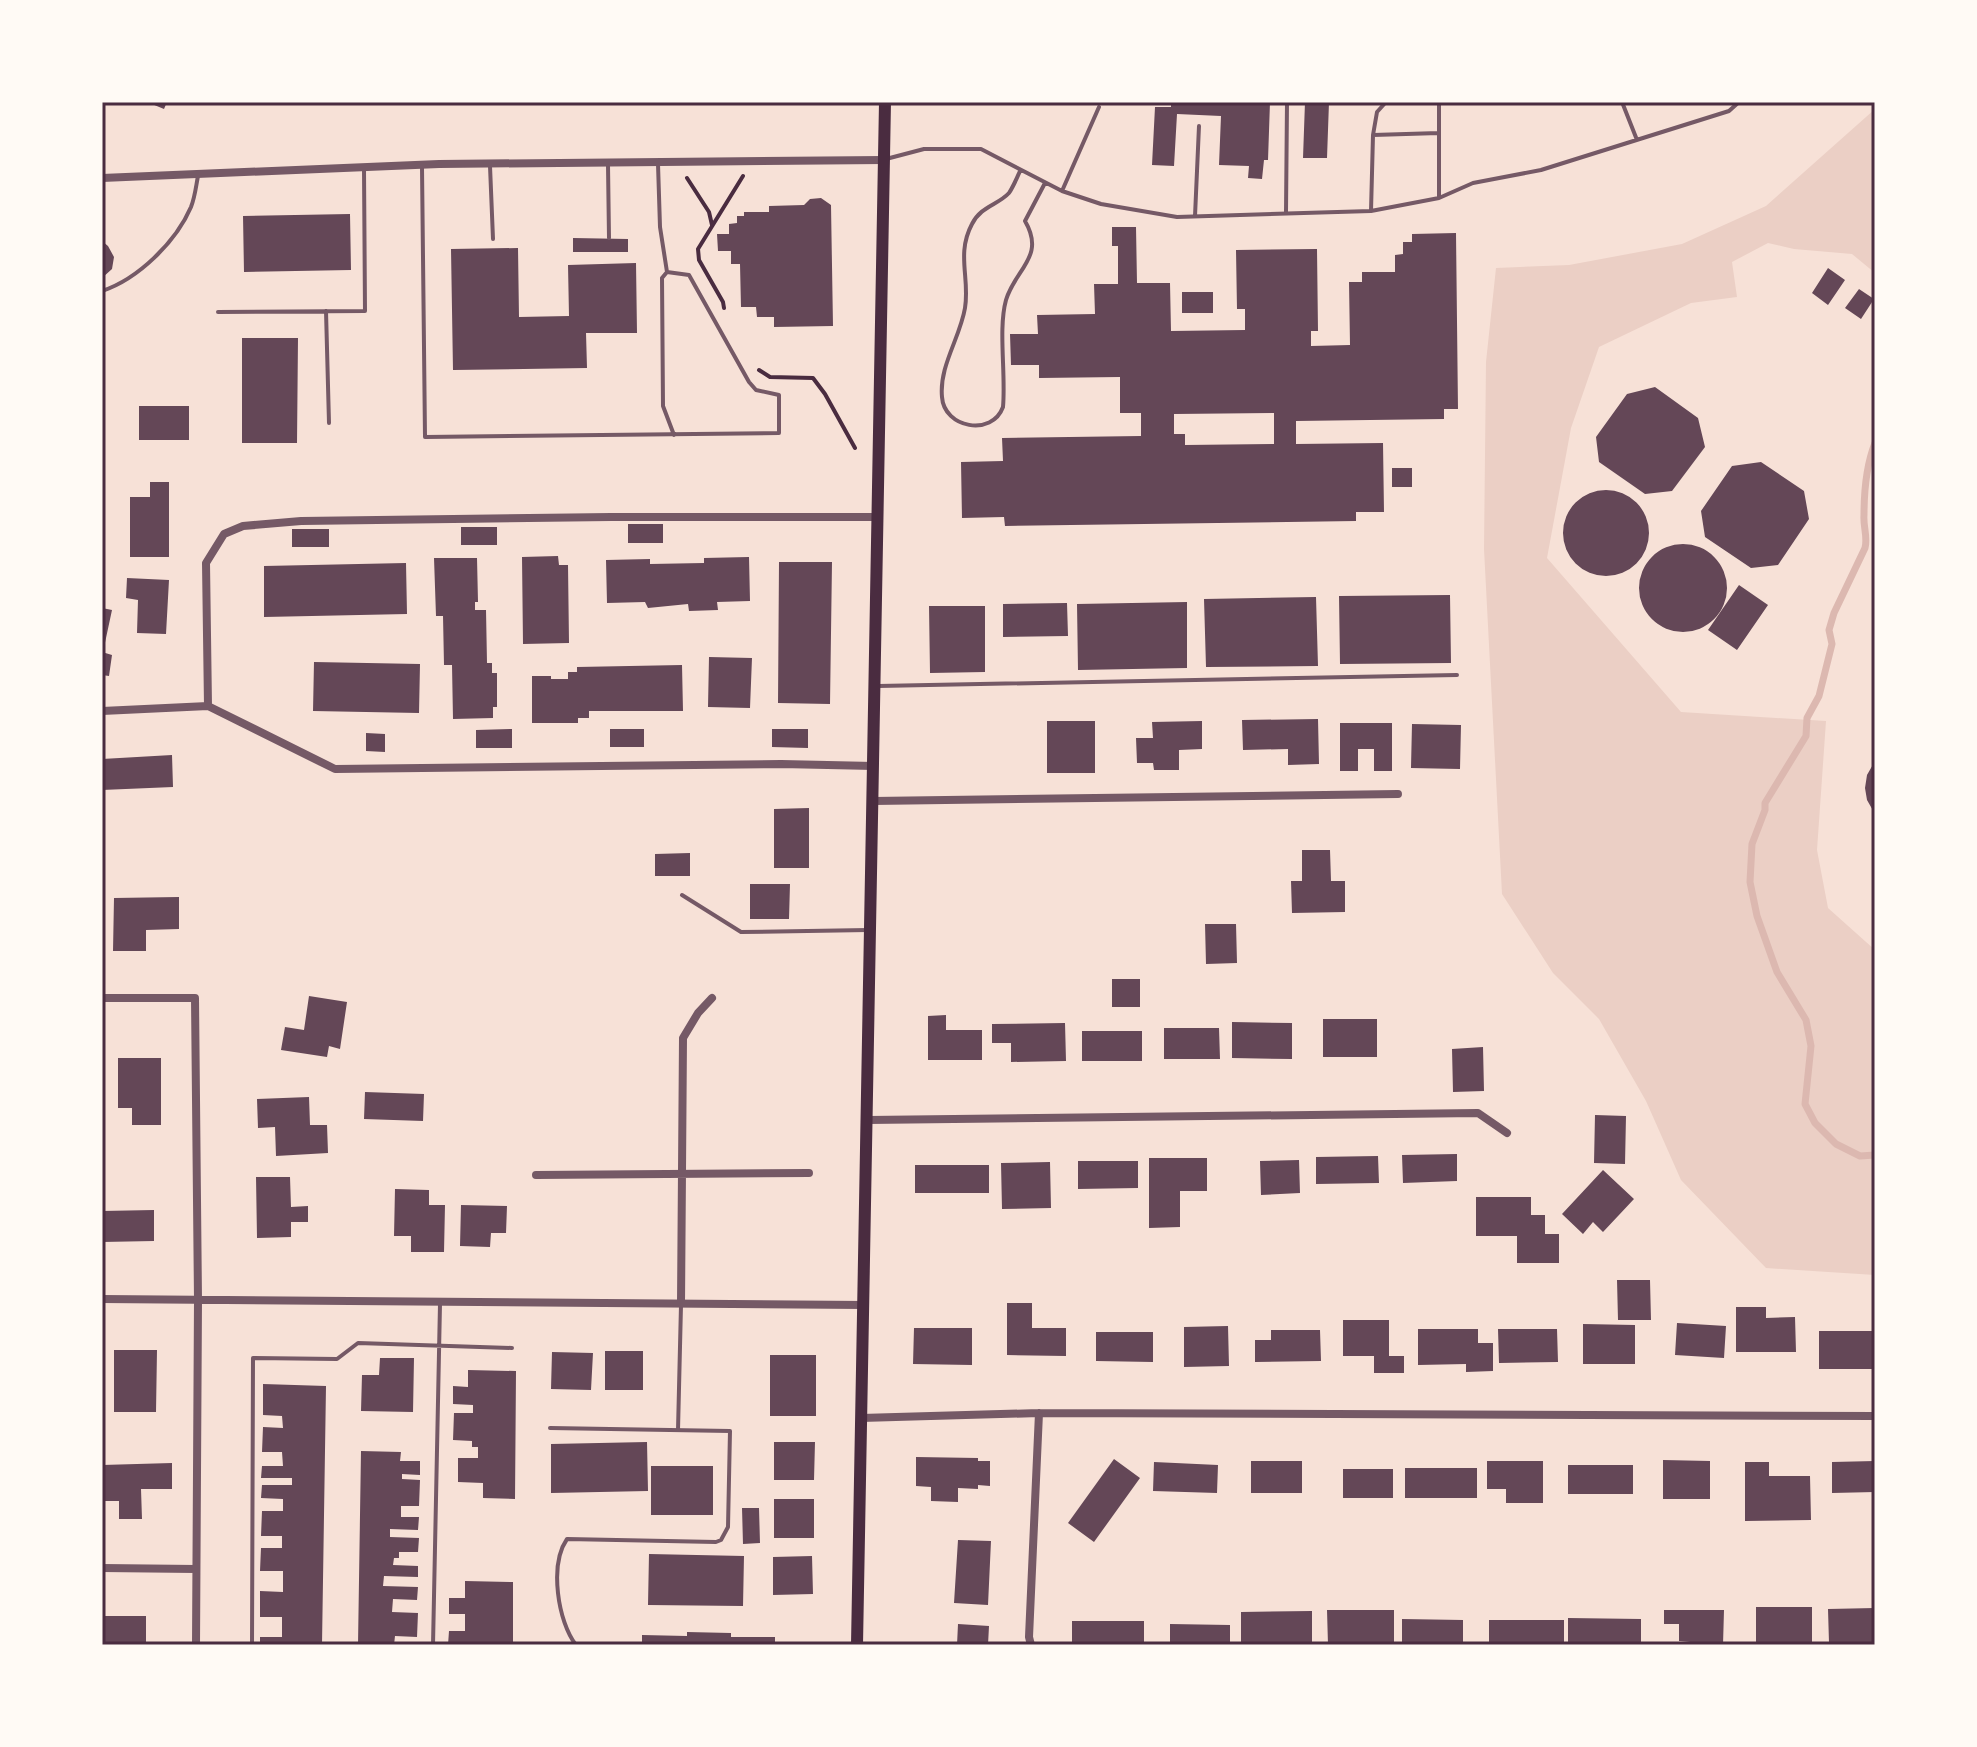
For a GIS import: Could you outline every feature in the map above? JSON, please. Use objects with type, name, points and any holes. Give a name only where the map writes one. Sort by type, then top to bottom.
[{"type":"main road","points":[[857,1645],[885,102]]},
{"type":"street","points":[[102,178],[490,163],[884,160]]},
{"type":"street","points":[[208,706],[206,563],[224,534],[243,526],[301,521],[878,517]]},
{"type":"street","points":[[102,711],[208,706],[335,769],[781,764],[874,766]]},
{"type":"street","points":[[873,801],[1398,794]]},
{"type":"street","points":[[102,998],[195,998],[198,1300],[196,1645]]},
{"type":"street","points":[[681,1304],[683,1038],[690,1024],[712,998]]},
{"type":"street","points":[[868,1120],[1478,1113],[1507,1133]]},
{"type":"street","points":[[536,1175],[809,1173]]},
{"type":"street","points":[[102,1299],[864,1305]]},
{"type":"street","points":[[1031,1645],[1039,1413]]},
{"type":"street","points":[[861,1418],[1039,1413],[1875,1416]]},
{"type":"street","points":[[102,1568],[196,1569]]},
{"type":"lane","points":[[1286,212],[1287,102]]},
{"type":"lane","points":[[1371,211],[1373,135],[1377,112],[1386,102]]},
{"type":"lane","points":[[1439,198],[1439,103],[1496,102]]},
{"type":"lane","points":[[1622,102],[1637,140]]},
{"type":"lane","points":[[884,160],[924,149],[981,149],[1062,191],[1101,204],[1177,217],[1371,211],[1439,198],[1473,183],[1541,170],[1729,111],[1739,102]]},
{"type":"lane","points":[[1062,191],[1099,107]]},
{"type":"lane","points":[[1195,216],[1199,126]]},
{"type":"lane","points":[[1373,135],[1439,133]]},
{"type":"lane","points":[[608,162],[609,238]]},
{"type":"lane","points":[[658,162],[660,227],[667,272],[662,278],[663,406],[674,435]]},
{"type":"lane","points":[[490,163],[493,239]]},
{"type":"lane","points":[[422,165],[425,437],[779,433],[779,395],[763,393],[749,382],[689,275],[667,272]]},
{"type":"lane","points":[[218,312],[365,311],[364,167]]},
{"type":"lane","points":[[1020,171],[1008,194],[988,205],[973,220],[963,243],[965,306],[943,374],[942,396],[945,411],[954,419],[971,426],[987,424],[1000,415],[1003,407],[1007,298],[1029,259],[1033,246],[1032,232],[1025,221],[1045,183]]},
{"type":"lane","points":[[102,291],[122,282],[148,263],[176,230],[191,206],[199,174]]},
{"type":"lane","points":[[326,311],[329,423]]},
{"type":"lane","points":[[875,686],[1457,675]]},
{"type":"lane","points":[[682,895],[741,932],[871,930]]},
{"type":"lane","points":[[433,1645],[440,1302]]},
{"type":"lane","points":[[678,1430],[681,1304]]},
{"type":"lane","points":[[252,1645],[253,1358],[337,1359],[358,1343],[512,1348]]},
{"type":"lane","points":[[550,1428],[730,1431],[728,1527],[725,1535],[716,1542],[567,1539],[559,1557],[558,1592],[567,1633],[576,1645]]},
{"type":"path","points":[[724,320],[723,302],[699,260],[698,249],[743,176]]},
{"type":"path","points":[[687,178],[709,212],[713,226]]},
{"type":"path","points":[[753,364],[770,377],[813,378],[855,448]]},
{"type":"shaded area","points":[[1875,109],[1875,273],[1852,254],[1794,249],[1768,243],[1732,262],[1737,297],[1691,303],[1599,347],[1571,428],[1547,558],[1681,712],[1826,721],[1817,850],[1828,908],[1875,950],[1875,1275],[1766,1268],[1681,1180],[1646,1101],[1599,1019],[1553,973],[1502,894],[1484,549],[1486,362],[1496,268],[1569,265],[1682,244],[1766,206]]},
{"type":"building","points":[[147,102],[167,102],[164,109]]},
{"type":"building","points":[[1171,102],[1270,102],[1268,160],[1264,160],[1262,179],[1248,178],[1249,166],[1219,165],[1221,116],[1177,114],[1174,166],[1152,165],[1155,107],[1171,107]]},
{"type":"building","points":[[1305,102],[1329,102],[1327,158],[1303,158]]},
{"type":"building","points":[[821,198],[831,205],[833,326],[774,327],[774,317],[757,317],[756,307],[741,307],[740,264],[731,264],[731,251],[718,251],[717,234],[729,234],[729,224],[737,223],[737,216],[744,216],[744,212],[769,212],[769,206],[804,205],[810,199]]},
{"type":"building","points":[[350,214],[351,270],[244,272],[243,216]]},
{"type":"building","points":[[1112,227],[1136,227],[1137,283],[1170,283],[1171,331],[1245,330],[1245,309],[1237,309],[1236,250],[1317,249],[1318,331],[1311,331],[1311,346],[1350,345],[1349,282],[1362,282],[1362,272],[1395,272],[1395,255],[1403,254],[1403,242],[1412,242],[1412,234],[1456,233],[1458,409],[1444,409],[1444,419],[1296,421],[1296,444],[1383,443],[1384,512],[1356,512],[1356,521],[1005,526],[1004,517],[962,518],[961,462],[1003,461],[1002,438],[1141,436],[1141,413],[1120,413],[1120,377],[1039,378],[1039,365],[1011,365],[1010,334],[1038,334],[1037,315],[1095,314],[1094,284],[1118,284],[1118,246],[1112,246]],"holes":[[[1274,413],[1274,444],[1185,445],[1185,434],[1174,434],[1174,414]]]},
{"type":"building","points":[[573,238],[628,239],[628,252],[573,252]]},
{"type":"building","points":[[102,241],[114,257],[112,269],[102,278]]},
{"type":"building","points":[[518,248],[519,317],[569,316],[568,265],[636,263],[637,333],[586,333],[587,368],[453,370],[451,249]]},
{"type":"building","points":[[1828,268],[1845,280],[1828,305],[1812,293]]},
{"type":"building","points":[[1859,289],[1874,299],[1861,319],[1845,308]]},
{"type":"building","points":[[1182,292],[1213,292],[1213,313],[1182,313]]},
{"type":"building","points":[[242,338],[298,338],[297,443],[242,443]]},
{"type":"building","points":[[1655,387],[1698,418],[1705,447],[1672,491],[1645,494],[1599,462],[1596,437],[1627,394]]},
{"type":"building","points":[[139,406],[189,406],[189,440],[139,440]]},
{"type":"building","points":[[1761,462],[1804,491],[1809,519],[1778,565],[1751,568],[1705,537],[1701,511],[1732,466]]},
{"type":"building","points":[[1392,468],[1412,468],[1412,487],[1392,487]]},
{"type":"building","points":[[150,482],[169,482],[169,557],[130,557],[130,497],[150,497]]},
{"type":"building","points":[[1606,490],[1622,494],[1636,503],[1645,517],[1649,533],[1645,549],[1636,563],[1622,572],[1606,576],[1590,572],[1576,563],[1567,549],[1563,533],[1567,517],[1576,503],[1590,494]]},
{"type":"building","points":[[628,524],[663,524],[663,543],[628,543]]},
{"type":"building","points":[[461,527],[497,527],[497,545],[461,545]]},
{"type":"building","points":[[292,529],[329,529],[329,547],[292,547]]},
{"type":"building","points":[[1683,544],[1700,548],[1714,557],[1723,571],[1727,588],[1723,605],[1714,619],[1700,628],[1683,632],[1666,628],[1652,619],[1643,605],[1639,588],[1643,571],[1652,557],[1666,548]]},
{"type":"building","points":[[558,556],[559,565],[568,565],[569,643],[523,644],[522,557]]},
{"type":"building","points":[[749,557],[750,601],[717,602],[718,610],[689,611],[688,604],[648,608],[645,602],[607,603],[606,560],[650,559],[650,564],[704,563],[704,558]]},
{"type":"building","points":[[434,558],[477,558],[478,602],[475,602],[475,610],[486,610],[487,663],[492,663],[492,673],[497,673],[497,707],[493,707],[493,718],[453,719],[452,665],[444,665],[443,616],[436,616]]},
{"type":"building","points":[[779,562],[832,562],[830,704],[778,703]]},
{"type":"building","points":[[406,563],[407,614],[264,617],[264,566]]},
{"type":"building","points":[[127,578],[169,580],[166,634],[137,633],[138,600],[126,598]]},
{"type":"building","points":[[1739,585],[1768,605],[1737,650],[1708,630]]},
{"type":"building","points":[[1450,595],[1451,663],[1340,664],[1339,596]]},
{"type":"building","points":[[1316,597],[1318,666],[1206,667],[1204,599]]},
{"type":"building","points":[[1187,602],[1187,668],[1078,670],[1077,604]]},
{"type":"building","points":[[1067,603],[1068,636],[1003,637],[1003,604]]},
{"type":"building","points":[[929,606],[985,606],[985,672],[930,673]]},
{"type":"building","points":[[102,608],[112,610],[103,652],[102,652]]},
{"type":"building","points":[[102,652],[112,655],[109,676],[102,675]]},
{"type":"building","points":[[709,657],[752,658],[750,708],[708,707]]},
{"type":"building","points":[[314,662],[420,664],[419,713],[313,711]]},
{"type":"building","points":[[682,665],[683,711],[589,711],[589,718],[578,718],[578,723],[532,723],[532,676],[568,679],[568,672],[577,672],[577,667]]},
{"type":"building","points":[[1318,719],[1319,764],[1288,765],[1288,749],[1243,750],[1242,720]]},
{"type":"building","points":[[1047,721],[1095,721],[1095,773],[1047,773]]},
{"type":"building","points":[[1202,721],[1202,749],[1179,750],[1179,770],[1154,770],[1153,763],[1137,763],[1136,738],[1153,738],[1152,722]]},
{"type":"building","points":[[1340,723],[1392,723],[1392,771],[1374,771],[1374,749],[1358,749],[1358,771],[1340,771]]},
{"type":"building","points":[[1412,724],[1461,725],[1460,769],[1411,768]]},
{"type":"building","points":[[512,729],[512,748],[476,748],[476,730]]},
{"type":"building","points":[[610,729],[644,729],[644,747],[610,747]]},
{"type":"building","points":[[772,729],[808,729],[808,748],[772,747]]},
{"type":"building","points":[[366,733],[385,734],[385,752],[366,751]]},
{"type":"building","points":[[172,755],[173,787],[102,790],[102,759]]},
{"type":"building","points":[[1875,761],[1875,814],[1867,800],[1865,788],[1867,775]]},
{"type":"building","points":[[809,808],[809,868],[774,868],[774,809]]},
{"type":"building","points":[[1302,850],[1330,850],[1331,881],[1345,881],[1345,912],[1292,913],[1291,881],[1302,881]]},
{"type":"building","points":[[690,853],[690,876],[655,876],[655,854]]},
{"type":"building","points":[[750,884],[790,884],[789,919],[750,919]]},
{"type":"building","points":[[179,897],[179,929],[146,930],[146,951],[113,951],[114,898]]},
{"type":"building","points":[[1205,924],[1236,924],[1237,963],[1206,964]]},
{"type":"building","points":[[1112,979],[1140,979],[1140,1007],[1112,1007]]},
{"type":"building","points":[[309,996],[347,1002],[340,1049],[329,1046],[327,1057],[281,1050],[285,1027],[304,1030]]},
{"type":"building","points":[[946,1015],[946,1030],[982,1030],[982,1060],[928,1060],[928,1016]]},
{"type":"building","points":[[1323,1019],[1377,1019],[1377,1057],[1323,1057]]},
{"type":"building","points":[[1232,1022],[1292,1023],[1292,1059],[1232,1058]]},
{"type":"building","points":[[1065,1023],[1066,1061],[1011,1062],[1011,1043],[992,1043],[992,1024]]},
{"type":"building","points":[[1164,1028],[1219,1028],[1220,1059],[1164,1059]]},
{"type":"building","points":[[1082,1031],[1142,1031],[1142,1061],[1082,1061]]},
{"type":"building","points":[[1483,1047],[1484,1091],[1453,1092],[1452,1049]]},
{"type":"building","points":[[118,1058],[161,1058],[161,1125],[132,1125],[132,1108],[118,1108]]},
{"type":"building","points":[[365,1092],[424,1094],[423,1121],[364,1119]]},
{"type":"building","points":[[309,1097],[310,1125],[327,1125],[328,1153],[276,1156],[275,1127],[258,1128],[257,1099]]},
{"type":"building","points":[[1595,1115],[1626,1116],[1625,1164],[1594,1163]]},
{"type":"building","points":[[1457,1154],[1457,1181],[1403,1183],[1402,1155]]},
{"type":"building","points":[[1378,1156],[1379,1183],[1316,1184],[1316,1157]]},
{"type":"building","points":[[1149,1158],[1207,1158],[1207,1191],[1180,1191],[1180,1227],[1149,1228]]},
{"type":"building","points":[[1299,1160],[1300,1193],[1261,1195],[1260,1161]]},
{"type":"building","points":[[1078,1161],[1138,1161],[1138,1188],[1078,1189]]},
{"type":"building","points":[[1050,1162],[1051,1208],[1002,1209],[1001,1163]]},
{"type":"building","points":[[915,1165],[989,1165],[989,1193],[915,1193]]},
{"type":"building","points":[[1603,1170],[1634,1199],[1603,1232],[1593,1222],[1583,1234],[1562,1214]]},
{"type":"building","points":[[256,1177],[290,1177],[291,1207],[308,1206],[308,1222],[291,1222],[291,1237],[257,1238]]},
{"type":"building","points":[[395,1189],[429,1190],[429,1205],[445,1205],[444,1252],[411,1252],[411,1236],[394,1236]]},
{"type":"building","points":[[1476,1197],[1531,1197],[1531,1215],[1545,1215],[1545,1234],[1559,1234],[1559,1263],[1517,1263],[1517,1236],[1476,1236]]},
{"type":"building","points":[[461,1205],[507,1206],[506,1233],[491,1233],[490,1247],[460,1246]]},
{"type":"building","points":[[154,1210],[154,1241],[102,1242],[102,1211]]},
{"type":"building","points":[[1617,1280],[1650,1280],[1651,1320],[1618,1320]]},
{"type":"building","points":[[1007,1303],[1032,1303],[1032,1328],[1066,1328],[1066,1356],[1007,1355]]},
{"type":"building","points":[[1736,1307],[1766,1307],[1766,1318],[1795,1317],[1796,1352],[1736,1352]]},
{"type":"building","points":[[1343,1320],[1389,1320],[1389,1356],[1404,1356],[1404,1373],[1374,1373],[1374,1356],[1343,1356]]},
{"type":"building","points":[[1677,1323],[1726,1326],[1724,1358],[1675,1355]]},
{"type":"building","points":[[1583,1324],[1635,1325],[1635,1364],[1583,1364]]},
{"type":"building","points":[[1228,1326],[1229,1366],[1184,1367],[1184,1327]]},
{"type":"building","points":[[914,1328],[972,1328],[972,1365],[913,1364]]},
{"type":"building","points":[[1418,1329],[1478,1329],[1478,1343],[1493,1343],[1493,1371],[1466,1372],[1466,1364],[1418,1365]]},
{"type":"building","points":[[1498,1329],[1557,1329],[1558,1362],[1499,1363]]},
{"type":"building","points":[[1271,1330],[1320,1330],[1321,1361],[1255,1362],[1255,1340],[1271,1340]]},
{"type":"building","points":[[1819,1331],[1875,1331],[1875,1369],[1819,1369]]},
{"type":"building","points":[[1096,1332],[1153,1332],[1153,1362],[1096,1361]]},
{"type":"building","points":[[114,1350],[157,1350],[156,1412],[114,1412]]},
{"type":"building","points":[[605,1351],[643,1351],[643,1390],[605,1390]]},
{"type":"building","points":[[552,1352],[593,1353],[591,1390],[551,1389]]},
{"type":"building","points":[[770,1355],[816,1355],[816,1416],[770,1416]]},
{"type":"building","points":[[380,1358],[414,1358],[413,1412],[361,1411],[362,1375],[379,1375]]},
{"type":"building","points":[[468,1370],[516,1371],[515,1499],[483,1498],[483,1483],[458,1482],[458,1458],[478,1458],[478,1447],[472,1447],[472,1441],[453,1440],[454,1413],[473,1413],[473,1405],[453,1404],[453,1386],[468,1387]]},
{"type":"building","points":[[263,1384],[326,1386],[322,1645],[260,1645],[260,1637],[282,1637],[282,1617],[260,1617],[260,1591],[283,1592],[283,1571],[260,1571],[261,1548],[282,1548],[282,1536],[261,1536],[262,1511],[283,1511],[283,1499],[261,1498],[262,1485],[292,1485],[292,1478],[261,1478],[262,1466],[283,1466],[282,1452],[262,1452],[263,1427],[283,1428],[282,1416],[263,1415]]},
{"type":"building","points":[[647,1442],[648,1491],[551,1493],[551,1444]]},
{"type":"building","points":[[774,1442],[815,1442],[814,1480],[774,1480]]},
{"type":"building","points":[[361,1451],[401,1452],[400,1461],[420,1461],[420,1475],[402,1474],[402,1479],[420,1480],[419,1506],[401,1506],[401,1517],[419,1517],[418,1530],[390,1529],[390,1537],[419,1538],[418,1552],[399,1552],[399,1558],[394,1558],[393,1565],[418,1566],[418,1577],[384,1576],[383,1586],[418,1587],[417,1600],[393,1599],[392,1612],[418,1613],[417,1637],[395,1636],[394,1645],[358,1645]]},
{"type":"building","points":[[916,1457],[990,1461],[990,1486],[958,1488],[958,1502],[931,1501],[931,1487],[916,1486]]},
{"type":"building","points":[[1114,1459],[1140,1478],[1094,1542],[1068,1523]]},
{"type":"building","points":[[1663,1460],[1710,1461],[1710,1499],[1663,1499]]},
{"type":"building","points":[[1251,1461],[1302,1461],[1302,1493],[1251,1493]]},
{"type":"building","points":[[1487,1461],[1543,1461],[1543,1503],[1506,1503],[1506,1489],[1487,1489]]},
{"type":"building","points":[[1875,1461],[1875,1492],[1832,1493],[1832,1462]]},
{"type":"building","points":[[1154,1462],[1218,1465],[1217,1493],[1153,1491]]},
{"type":"building","points":[[1745,1462],[1769,1462],[1769,1476],[1810,1476],[1811,1520],[1745,1521]]},
{"type":"building","points":[[172,1463],[172,1489],[141,1489],[142,1519],[119,1519],[119,1501],[102,1501],[102,1465]]},
{"type":"building","points":[[1568,1465],[1633,1465],[1633,1494],[1568,1494]]},
{"type":"building","points":[[651,1466],[713,1466],[713,1515],[651,1515]]},
{"type":"building","points":[[1405,1468],[1477,1468],[1477,1498],[1405,1498]]},
{"type":"building","points":[[1343,1469],[1393,1469],[1393,1498],[1343,1498]]},
{"type":"building","points":[[774,1499],[814,1499],[814,1538],[774,1538]]},
{"type":"building","points":[[742,1508],[759,1508],[760,1543],[743,1544]]},
{"type":"building","points":[[958,1540],[991,1541],[988,1605],[954,1603]]},
{"type":"building","points":[[649,1554],[744,1556],[743,1606],[648,1605]]},
{"type":"building","points":[[812,1556],[813,1594],[773,1595],[773,1557]]},
{"type":"building","points":[[465,1581],[513,1582],[513,1645],[448,1645],[449,1631],[465,1631],[465,1614],[449,1614],[449,1598],[465,1598]]},
{"type":"building","points":[[1756,1607],[1812,1607],[1812,1645],[1756,1645]]},
{"type":"building","points":[[1875,1608],[1875,1645],[1866,1645],[1866,1642],[1829,1643],[1828,1609]]},
{"type":"building","points":[[1327,1610],[1394,1610],[1394,1645],[1328,1645]]},
{"type":"building","points":[[1664,1610],[1724,1610],[1723,1645],[1679,1641],[1679,1624],[1664,1624]]},
{"type":"building","points":[[1312,1611],[1312,1645],[1241,1645],[1241,1612]]},
{"type":"building","points":[[102,1616],[146,1616],[146,1645],[102,1645]]},
{"type":"building","points":[[1568,1618],[1641,1619],[1641,1645],[1568,1645]]},
{"type":"building","points":[[1402,1619],[1463,1620],[1463,1645],[1402,1645]]},
{"type":"building","points":[[1489,1620],[1564,1620],[1564,1645],[1489,1645]]},
{"type":"building","points":[[1072,1621],[1144,1621],[1144,1645],[1072,1645]]},
{"type":"building","points":[[958,1624],[989,1626],[988,1645],[957,1645]]},
{"type":"building","points":[[1170,1624],[1230,1625],[1230,1645],[1170,1645]]},
{"type":"building","points":[[687,1632],[731,1633],[731,1637],[775,1637],[775,1645],[642,1645],[642,1635],[687,1636]]},
{"type":"waterway","points":[[1875,443],[1865,488],[1865,548],[1834,613],[1829,630],[1832,644],[1819,696],[1807,718],[1806,736],[1765,803],[1752,844],[1750,882],[1757,916],[1777,972],[1806,1020],[1811,1046],[1805,1104],[1815,1123],[1836,1144],[1860,1156],[1875,1155]]}]
